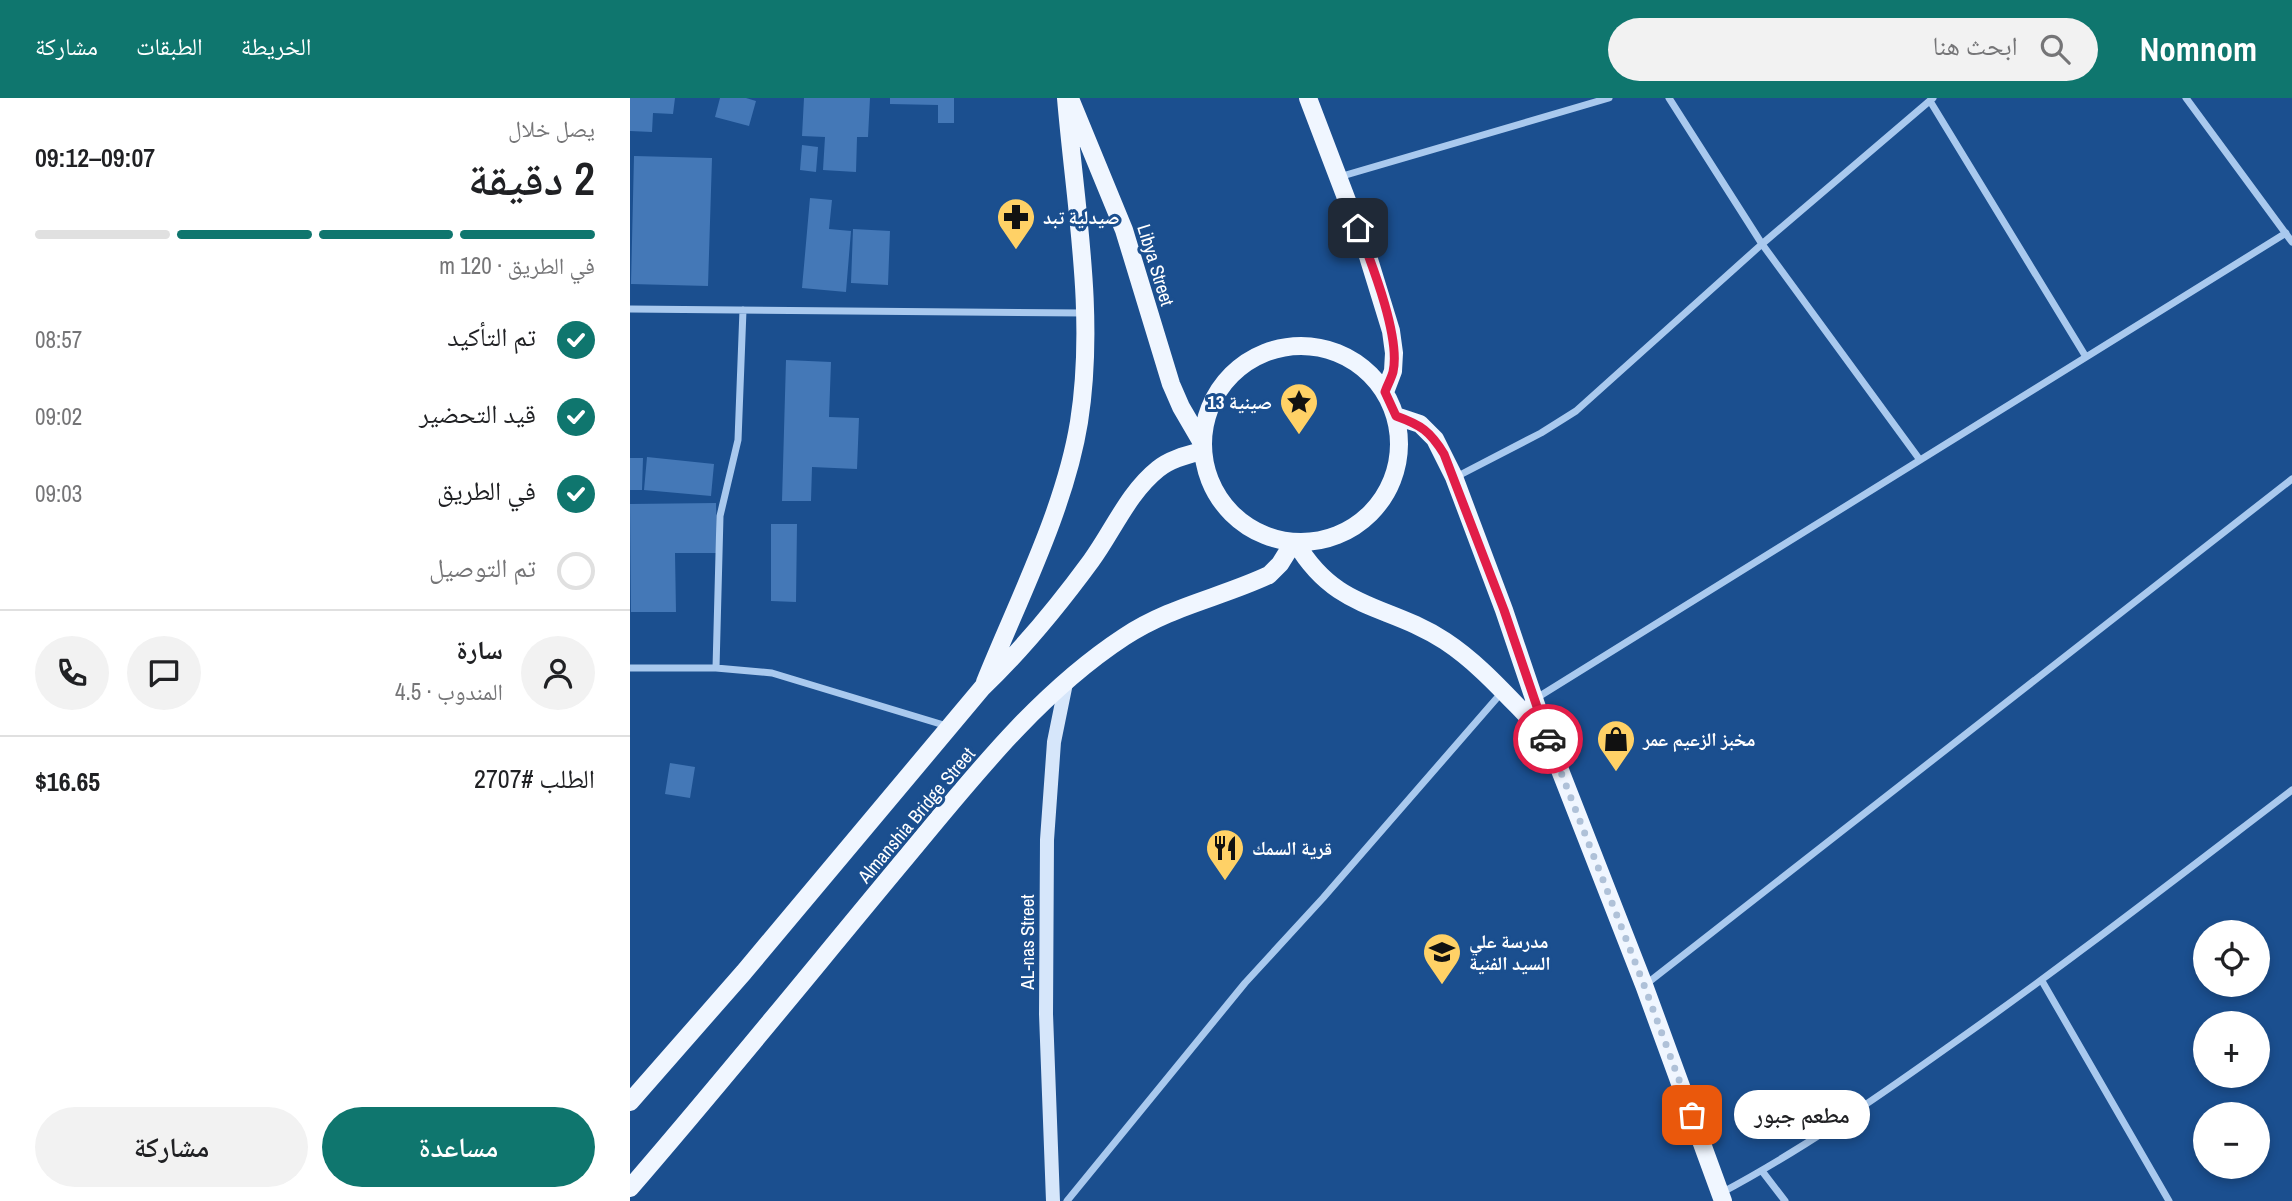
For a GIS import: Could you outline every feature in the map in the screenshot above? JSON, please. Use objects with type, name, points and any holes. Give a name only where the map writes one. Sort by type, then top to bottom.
[{"type":"main road","points":[[982,688],[1059,501],[1069,467],[1083,392],[1084,313],[1068,98]]},
{"type":"main road","name":"Libya Street","points":[[1068,98],[1124,230],[1171,384],[1202,447]]},
{"type":"main road","points":[[1308,98],[1367,253],[1391,331],[1393,371],[1385,392]]},
{"type":"main road","points":[[1288,347],[1316,347],[1343,355],[1367,371],[1385,392],[1396,416],[1401,447],[1395,477],[1380,505],[1357,526],[1329,539],[1294,543],[1261,534],[1238,520],[1220,500],[1208,477],[1202,447],[1206,415],[1218,390],[1237,369],[1261,354],[1288,347]]},
{"type":"main road","points":[[1396,416],[1420,424],[1435,439],[1454,477],[1547,737],[1644,985],[1721,1197]]},
{"type":"main road","name":"Almanshia Bridge Street","points":[[630,1102],[771,941],[982,688],[1015,656],[1067,593],[1146,480],[1158,468],[1202,447]]},
{"type":"main road","points":[[1294,543],[1309,565],[1335,589],[1377,611],[1442,639],[1477,665],[1547,737]]},
{"type":"main road","name":"Almanshia Bridge Street","points":[[630,1188],[957,798],[1017,731],[1066,683],[1111,646],[1144,624],[1177,608],[1269,575],[1294,543]]},
{"type":"street","points":[[1339,177],[1609,98]]},
{"type":"street","points":[[1669,98],[1762,244],[1920,460]]},
{"type":"street","points":[[2186,98],[2292,242]]},
{"type":"street","points":[[1454,477],[1541,433],[1576,411],[1762,244],[1932,99],[2086,357]]},
{"type":"street","points":[[1535,699],[2286,233]]},
{"type":"street","points":[[630,309],[1084,313]]},
{"type":"street","points":[[716,668],[720,516],[738,440],[743,310]]},
{"type":"street","points":[[1644,985],[2292,478]]},
{"type":"street","points":[[630,668],[716,668],[772,673],[949,727]]},
{"type":"street","name":"AL-nas Street","points":[[1054,1201],[1046,1014],[1047,840],[1054,742],[1066,683]]},
{"type":"street","points":[[1067,1201],[1245,983],[1323,898],[1503,691]]},
{"type":"street","points":[[1721,1197],[1889,1089],[2042,981],[2292,790]]},
{"type":"street","points":[[2042,981],[2169,1201]]},
{"type":"street","points":[[1762,1171],[1785,1201]]},
{"type":"building","points":[[630,98],[675,98],[673,114],[653,113],[652,132],[630,131]]},
{"type":"building","points":[[720,98],[746,98],[756,101],[749,126],[715,117]]},
{"type":"building","points":[[804,98],[870,98],[868,137],[857,137],[856,172],[823,170],[825,137],[802,136]]},
{"type":"building","points":[[890,98],[954,98],[954,123],[938,123],[938,105],[890,104]]},
{"type":"building","points":[[802,145],[818,147],[816,172],[800,170]]},
{"type":"building","points":[[634,156],[712,158],[708,286],[631,284]]},
{"type":"building","points":[[810,198],[832,200],[829,229],[851,231],[846,292],[802,288]]},
{"type":"building","points":[[853,229],[890,231],[888,285],[851,283]]},
{"type":"building","points":[[786,360],[831,362],[829,417],[859,418],[857,469],[812,467],[811,501],[782,501]]},
{"type":"building","points":[[647,457],[714,464],[711,496],[644,490]]},
{"type":"building","points":[[630,458],[643,458],[642,490],[630,490]]},
{"type":"building","points":[[716,503],[717,553],[675,553],[676,612],[631,612],[630,504]]},
{"type":"building","points":[[771,524],[797,524],[796,602],[771,601]]},
{"type":"building","points":[[670,763],[695,767],[690,798],[665,794]]},
{"type":"way so far","points":[[1548,739],[1692,1115]]},
{"type":"place","name":"صيدلية تبد","points":[[1016,251]]},
{"type":"place","name":"صينية 13","points":[[1299,436]]},
{"type":"place","name":"مخبز الزعيم عمر","points":[[1616,773]]},
{"type":"place","name":"قرية السمك","points":[[1225,882]]},
{"type":"place","name":"مدرسة علي السيد الفنية","points":[[1442,986]]},
{"type":"place","name":"مطعم جبور","points":[[1692,1115]]},
{"type":"route","points":[[1358,228],[1391,331],[1393,371],[1385,392],[1396,416],[1420,424],[1435,439],[1444,454],[1504,610],[1548,739]]}]
